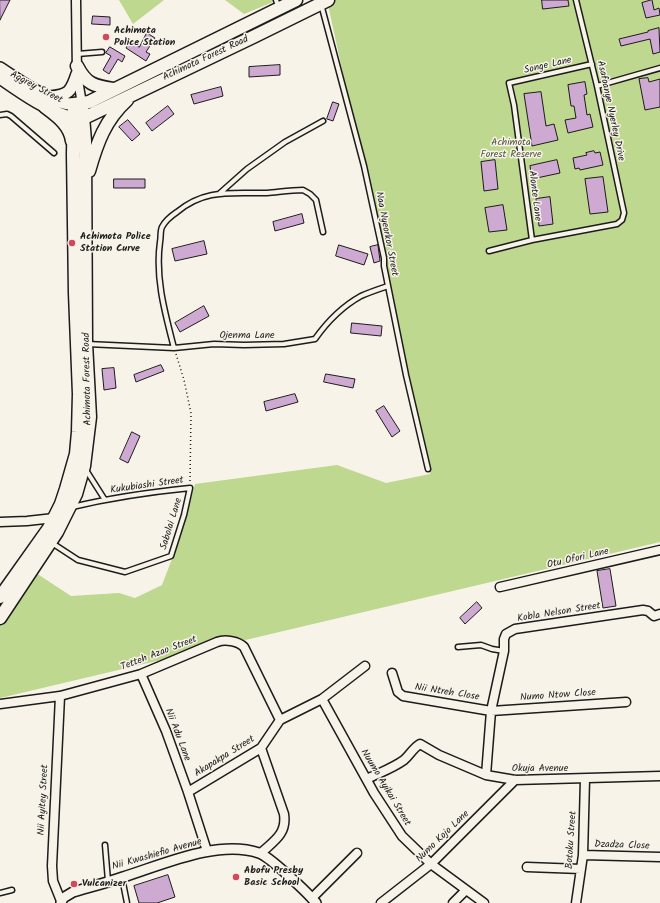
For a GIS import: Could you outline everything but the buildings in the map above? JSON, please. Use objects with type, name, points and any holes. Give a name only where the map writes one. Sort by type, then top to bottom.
[{"type":"main road","name":"Achimota Forest Road","points":[[0,618],[51,542],[76,494],[84,466],[90,417],[86,344],[86,230],[78,104],[113,89],[278,4],[296,0]]},
{"type":"main road","name":"Achimota Forest Road","points":[[79,118],[324,2]]},
{"type":"main road","points":[[77,65],[83,77],[91,84],[98,87],[113,89]]},
{"type":"main road","points":[[73,154],[71,137],[68,129],[47,102],[63,96],[69,91],[73,86],[77,65]]},
{"type":"main road","name":"Aggrey Street","points":[[0,68],[47,102],[61,115],[79,118]]},
{"type":"main road","name":"Aggrey Street","points":[[0,78],[47,102],[78,104]]},
{"type":"main road","points":[[84,185],[94,152],[105,127],[112,115],[134,93]]},
{"type":"main road","name":"Achimota Forest Road","points":[[0,597],[19,568],[44,536],[61,504],[71,472],[78,432],[79,394],[75,293],[73,154],[79,118]]},
{"type":"street","points":[[76,0],[78,104]]},
{"type":"street","points":[[278,4],[288,20]]},
{"type":"street","points":[[0,522],[54,518]]},
{"type":"street","name":"Otu Ofori Lane","points":[[500,587],[660,550]]},
{"type":"street","name":"Kobla Nelson Street","points":[[486,775],[491,710],[504,651],[504,639],[506,634],[515,629],[643,610],[648,611],[654,616],[660,614]]},
{"type":"street","name":"Tetteh Azao Street","points":[[0,704],[60,696],[141,674],[217,642],[228,641],[241,643],[244,647],[280,720]]},
{"type":"street","name":"Akapakpa Street","points":[[188,792],[261,748],[280,720],[322,699],[365,666]]},
{"type":"street","name":"Nii Ntreh Close","points":[[392,673],[398,692],[403,696],[491,710]]},
{"type":"street","name":"Nii Adu Lane","points":[[141,674],[166,730],[207,852]]},
{"type":"street","name":"Nii Ayitey Street","points":[[60,696],[52,866],[53,881],[61,902]]},
{"type":"street","name":"Nuumo Ayikai Street","points":[[322,699],[367,779],[402,836],[431,864],[484,903]]},
{"type":"street","name":"Numo Ntow Close","points":[[491,710],[626,702]]},
{"type":"street","name":"Okuja Avenue","points":[[367,779],[404,760],[420,744],[486,775],[515,780],[660,776]]},
{"type":"street","points":[[261,748],[284,814],[285,822],[280,836],[261,853]]},
{"type":"street","name":"Botoku Street","points":[[576,903],[583,855],[585,779]]},
{"type":"street","name":"Numo Kojo Lane","points":[[381,903],[431,864],[515,780]]},
{"type":"street","name":"Nii Kwashiefio Avenue","points":[[61,902],[73,892],[122,878],[156,866],[207,852],[242,848],[261,853],[314,900]]},
{"type":"street","points":[[314,900],[357,853]]},
{"type":"street","name":"Dzadza Close","points":[[583,855],[660,857]]},
{"type":"street","points":[[527,867],[581,869]]},
{"type":"street","points":[[453,903],[466,890]]},
{"type":"lane","name":"Asafoanye Nyerley Drive","points":[[532,240],[617,224],[622,220],[624,214],[597,86],[576,0]]},
{"type":"lane","name":"Naa Nyeorkor Street","points":[[324,2],[364,166],[384,258],[384,266],[406,375],[428,469]]},
{"type":"lane","points":[[77,65],[102,52]]},
{"type":"lane","name":"Songe Lane","points":[[509,84],[592,64]]},
{"type":"lane","points":[[597,86],[660,68]]},
{"type":"lane","name":"Alonte Lane","points":[[509,84],[514,105],[532,240]]},
{"type":"lane","points":[[0,115],[7,114],[11,116],[54,153]]},
{"type":"lane","points":[[220,193],[247,169],[285,142],[323,121]]},
{"type":"lane","points":[[174,348],[164,309],[159,277],[159,250],[162,227],[168,219],[198,198],[220,193],[243,194],[303,190],[316,200],[323,232]]},
{"type":"lane","points":[[489,251],[532,240]]},
{"type":"lane","name":"Ojenma Lane","points":[[86,344],[174,348],[214,344],[284,344],[315,339],[323,328],[336,315],[361,296],[388,286]]},
{"type":"lane","name":"Kukubiashi Street","points":[[84,466],[105,500]]},
{"type":"lane","name":"Kukubiashi Street","points":[[69,508],[164,490],[190,488]]},
{"type":"lane","name":"Sabolai Lane","points":[[51,542],[78,560],[125,572],[171,556],[184,515],[190,488]]},
{"type":"lane","points":[[458,647],[481,645],[504,651]]},
{"type":"lane","points":[[105,845],[108,881]]},
{"type":"lane","points":[[122,878],[127,903]]},
{"type":"lane","points":[[0,893],[12,890]]},
{"type":"path","points":[[174,348],[184,380],[191,413],[190,488]]},
{"type":"green space","points":[[119,0],[164,0],[133,24]]},
{"type":"green space","points":[[225,0],[278,0],[244,14]]},
{"type":"green space","name":"Achimota Forest Reserve","points":[[327,0],[660,0],[660,542],[0,698],[0,623],[36,573],[71,596],[119,593],[135,598],[162,585],[178,543],[195,484],[337,465],[386,483],[430,474]]},
{"type":"place","name":"Achimota Police Station","points":[[106,37]]},
{"type":"place","name":"Achimota Police Station Curve","points":[[72,243]]},
{"type":"place","name":"Abofu Presby Basic School","points":[[236,877]]},
{"type":"place","name":"Vulcanizer","points":[[74,884]]}]
